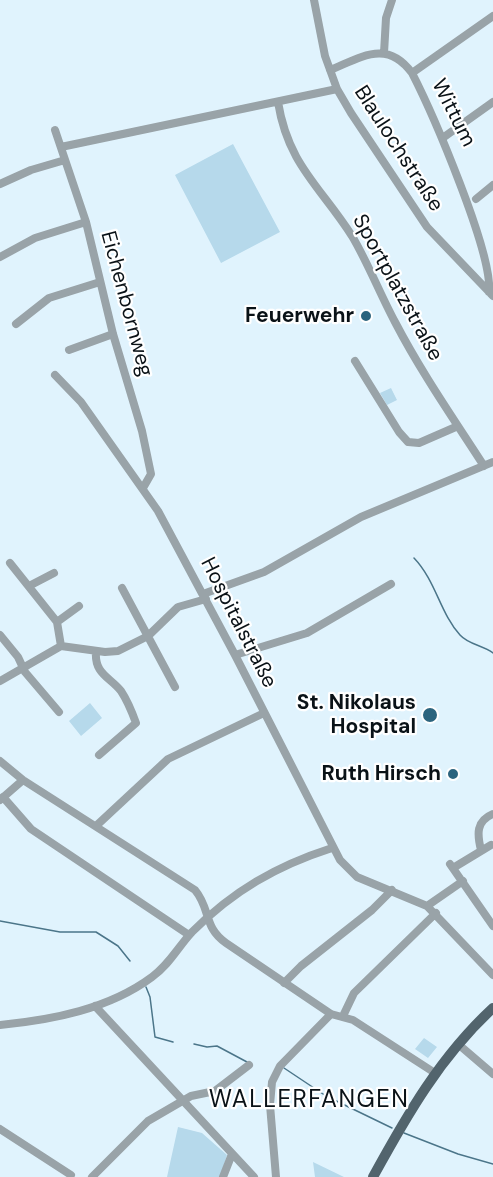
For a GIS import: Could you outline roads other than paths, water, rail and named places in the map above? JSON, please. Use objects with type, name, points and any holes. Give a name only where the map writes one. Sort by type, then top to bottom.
[{"type":"main road","points":[[373,1177],[435,1073],[458,1044],[493,1008]]},
{"type":"main road","points":[[470,1031],[493,1015]]},
{"type":"street","name":"Blaulochstraße","points":[[314,0],[330,70],[337,89],[421,219],[491,294]]},
{"type":"street","points":[[330,70],[365,55],[384,53],[386,18],[392,0]]},
{"type":"street","points":[[412,73],[493,16]]},
{"type":"street","name":"Wittum","points":[[384,53],[399,59],[412,73],[480,209]]},
{"type":"street","points":[[61,147],[337,89]]},
{"type":"street","name":"Sportplatzstraße","points":[[278,102],[284,129],[297,159],[311,182],[352,237],[396,324],[484,466]]},
{"type":"street","points":[[444,137],[493,102]]},
{"type":"street","name":"Eichenbornweg","points":[[55,130],[86,222],[113,334],[137,410],[151,469],[151,474],[143,488]]},
{"type":"street","points":[[0,184],[31,170],[65,160]]},
{"type":"street","points":[[476,199],[493,185]]},
{"type":"street","points":[[0,257],[35,238],[86,222]]},
{"type":"street","points":[[488,231],[493,283],[491,294]]},
{"type":"street","points":[[16,324],[49,298],[100,282]]},
{"type":"street","points":[[69,350],[113,334]]},
{"type":"street","points":[[356,361],[399,432],[408,442],[425,441],[458,426]]},
{"type":"street","name":"Hospitalstraße","points":[[55,375],[81,402],[143,488],[236,655],[332,848],[351,873],[427,906],[436,913],[493,976]]},
{"type":"street","points":[[0,681],[61,646],[96,651],[118,651],[148,636],[178,607],[264,572],[348,523],[493,462]]},
{"type":"street","points":[[10,563],[57,622],[61,646]]},
{"type":"street","points":[[30,586],[54,573]]},
{"type":"street","points":[[236,655],[307,633],[391,584]]},
{"type":"street","points":[[122,588],[175,687]]},
{"type":"street","points":[[57,622],[79,606]]},
{"type":"street","points":[[0,635],[25,672],[58,711]]},
{"type":"street","points":[[96,651],[97,663],[105,678],[122,693],[136,723],[99,755]]},
{"type":"street","points":[[96,826],[168,759],[264,713]]},
{"type":"street","points":[[0,761],[23,780],[195,890],[204,902],[207,918],[216,936],[331,1014],[343,1016],[435,1073]]},
{"type":"street","points":[[23,780],[1,799],[32,829],[189,935]]},
{"type":"street","points":[[481,850],[479,827],[486,817],[493,814]]},
{"type":"street","points":[[490,845],[452,866],[493,926]]},
{"type":"street","points":[[0,1024],[95,1006],[154,976],[189,935],[207,918],[271,871],[332,848]]},
{"type":"street","points":[[427,906],[463,881]]},
{"type":"street","points":[[284,983],[301,966],[372,910],[392,890]]},
{"type":"street","points":[[343,1016],[354,993],[436,913]]},
{"type":"street","points":[[95,1006],[254,1177]]},
{"type":"street","points":[[276,1177],[270,1105],[272,1082],[280,1066],[331,1014]]},
{"type":"street","points":[[458,1044],[493,1074]]},
{"type":"street","points":[[92,1177],[139,1128],[183,1099],[212,1092],[249,1065]]},
{"type":"street","points":[[0,1130],[71,1175]]},
{"type":"street","points":[[223,1177],[232,1154]]},
{"type":"waterway","points":[[414,558],[428,577],[447,617],[460,635],[493,653]]},
{"type":"waterway","points":[[0,921],[60,932],[96,932],[118,946],[130,961]]},
{"type":"waterway","points":[[146,987],[150,997],[155,1037],[173,1042]]},
{"type":"waterway","points":[[194,1044],[207,1047],[217,1046],[247,1062]]},
{"type":"waterway","points":[[284,1068],[326,1096],[392,1128]]},
{"type":"waterway","points":[[404,1133],[458,1154],[493,1164]]},
{"type":"place","name":"Feuerwehr","points":[[366,316]]},
{"type":"place","name":"St. Nikolaus Hospital","points":[[430,715]]},
{"type":"place","name":"Ruth Hirsch","points":[[453,774]]},
{"type":"district","name":"WALLERFANGEN","points":[[309,1101]]}]
